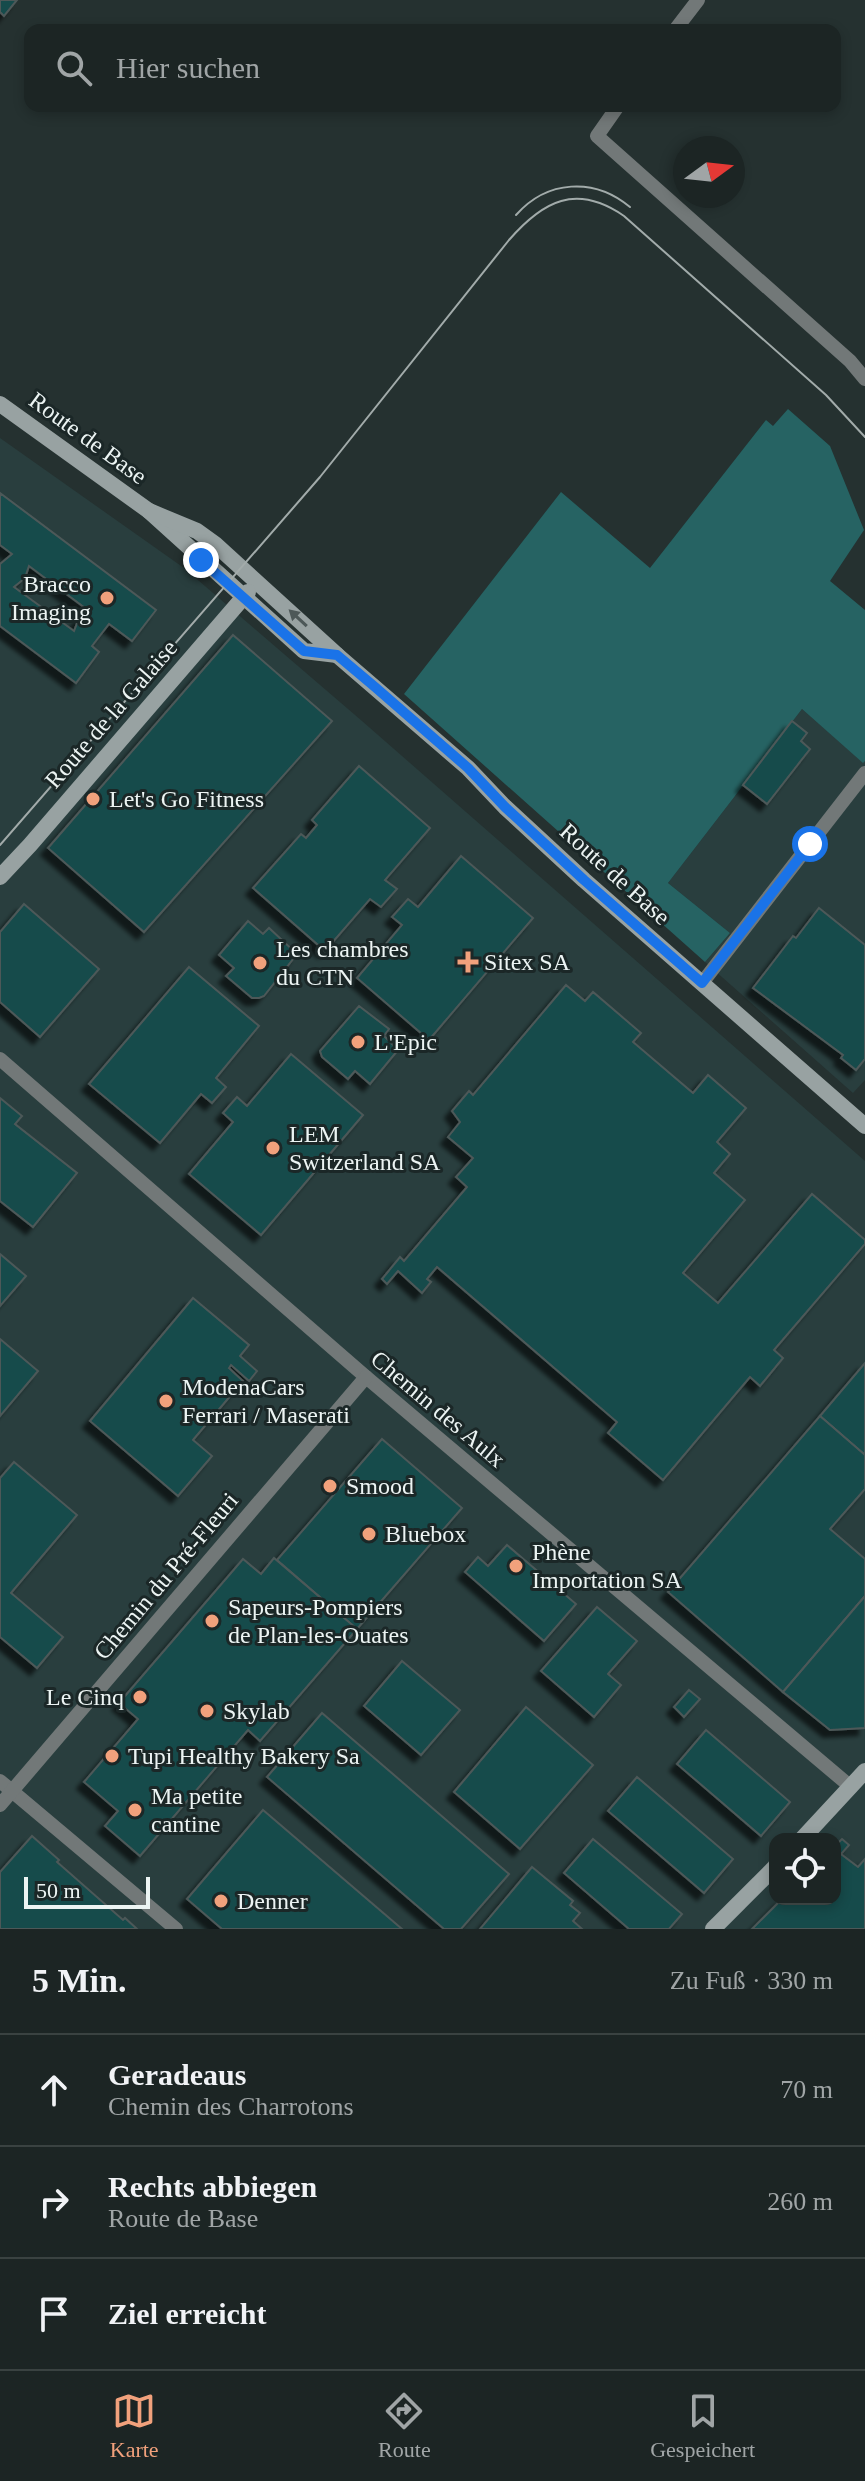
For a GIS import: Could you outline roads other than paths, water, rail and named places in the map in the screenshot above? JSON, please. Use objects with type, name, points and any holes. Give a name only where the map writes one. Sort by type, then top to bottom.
[{"type":"street","points":[[680,24],[698,0]]},
{"type":"street","points":[[614,112],[597,136],[850,361],[865,379]]},
{"type":"street","name":"Route de Base","points":[[0,404],[149,511],[304,651],[337,655]]},
{"type":"street","name":"Route de Base","points":[[149,511],[197,531],[257,582],[468,768],[505,807],[573,869],[865,1126]]},
{"type":"street","name":"Route de la Galaise","points":[[0,877],[257,582]]},
{"type":"street","points":[[702,983],[865,773]]},
{"type":"street","name":"Chemin des Aulx","points":[[0,1059],[366,1377],[851,1787]]},
{"type":"street","name":"Chemin du Pré-Fleuri","points":[[0,1805],[366,1377]]},
{"type":"street","points":[[808,1833],[865,1771]]},
{"type":"street","points":[[0,1781],[176,1929]]},
{"type":"street","points":[[713,1929],[769,1873]]},
{"type":"tram line","points":[[516,215],[542,195],[571,187],[601,191],[630,207]]},
{"type":"tram line","points":[[0,845],[320,477],[509,240],[548,207],[561,201],[591,200],[624,216],[826,395],[865,437]]},
{"type":"place","name":"Bracco Imaging","points":[[107,598]]},
{"type":"place","name":"Let's Go Fitness","points":[[93,799]]},
{"type":"place","name":"Sitex SA","points":[[468,962]]},
{"type":"place","name":"Les chambres du CTN","points":[[260,963]]},
{"type":"place","name":"L'Epic","points":[[358,1042]]},
{"type":"place","name":"LEM Switzerland SA","points":[[273,1148]]},
{"type":"place","name":"ModenaCars Ferrari / Maserati","points":[[166,1401]]},
{"type":"place","name":"Smood","points":[[330,1486]]},
{"type":"place","name":"Bluebox","points":[[369,1534]]},
{"type":"place","name":"Phène Importation SA","points":[[516,1566]]},
{"type":"place","name":"Sapeurs-Pompiers de Plan-les-Ouates","points":[[212,1621]]},
{"type":"place","name":"Le Cinq","points":[[140,1697]]},
{"type":"place","name":"Skylab","points":[[207,1711]]},
{"type":"place","name":"Tupi Healthy Bakery Sa","points":[[112,1756]]},
{"type":"place","name":"Ma petite cantine","points":[[135,1810]]},
{"type":"place","name":"Denner","points":[[221,1901]]}]
